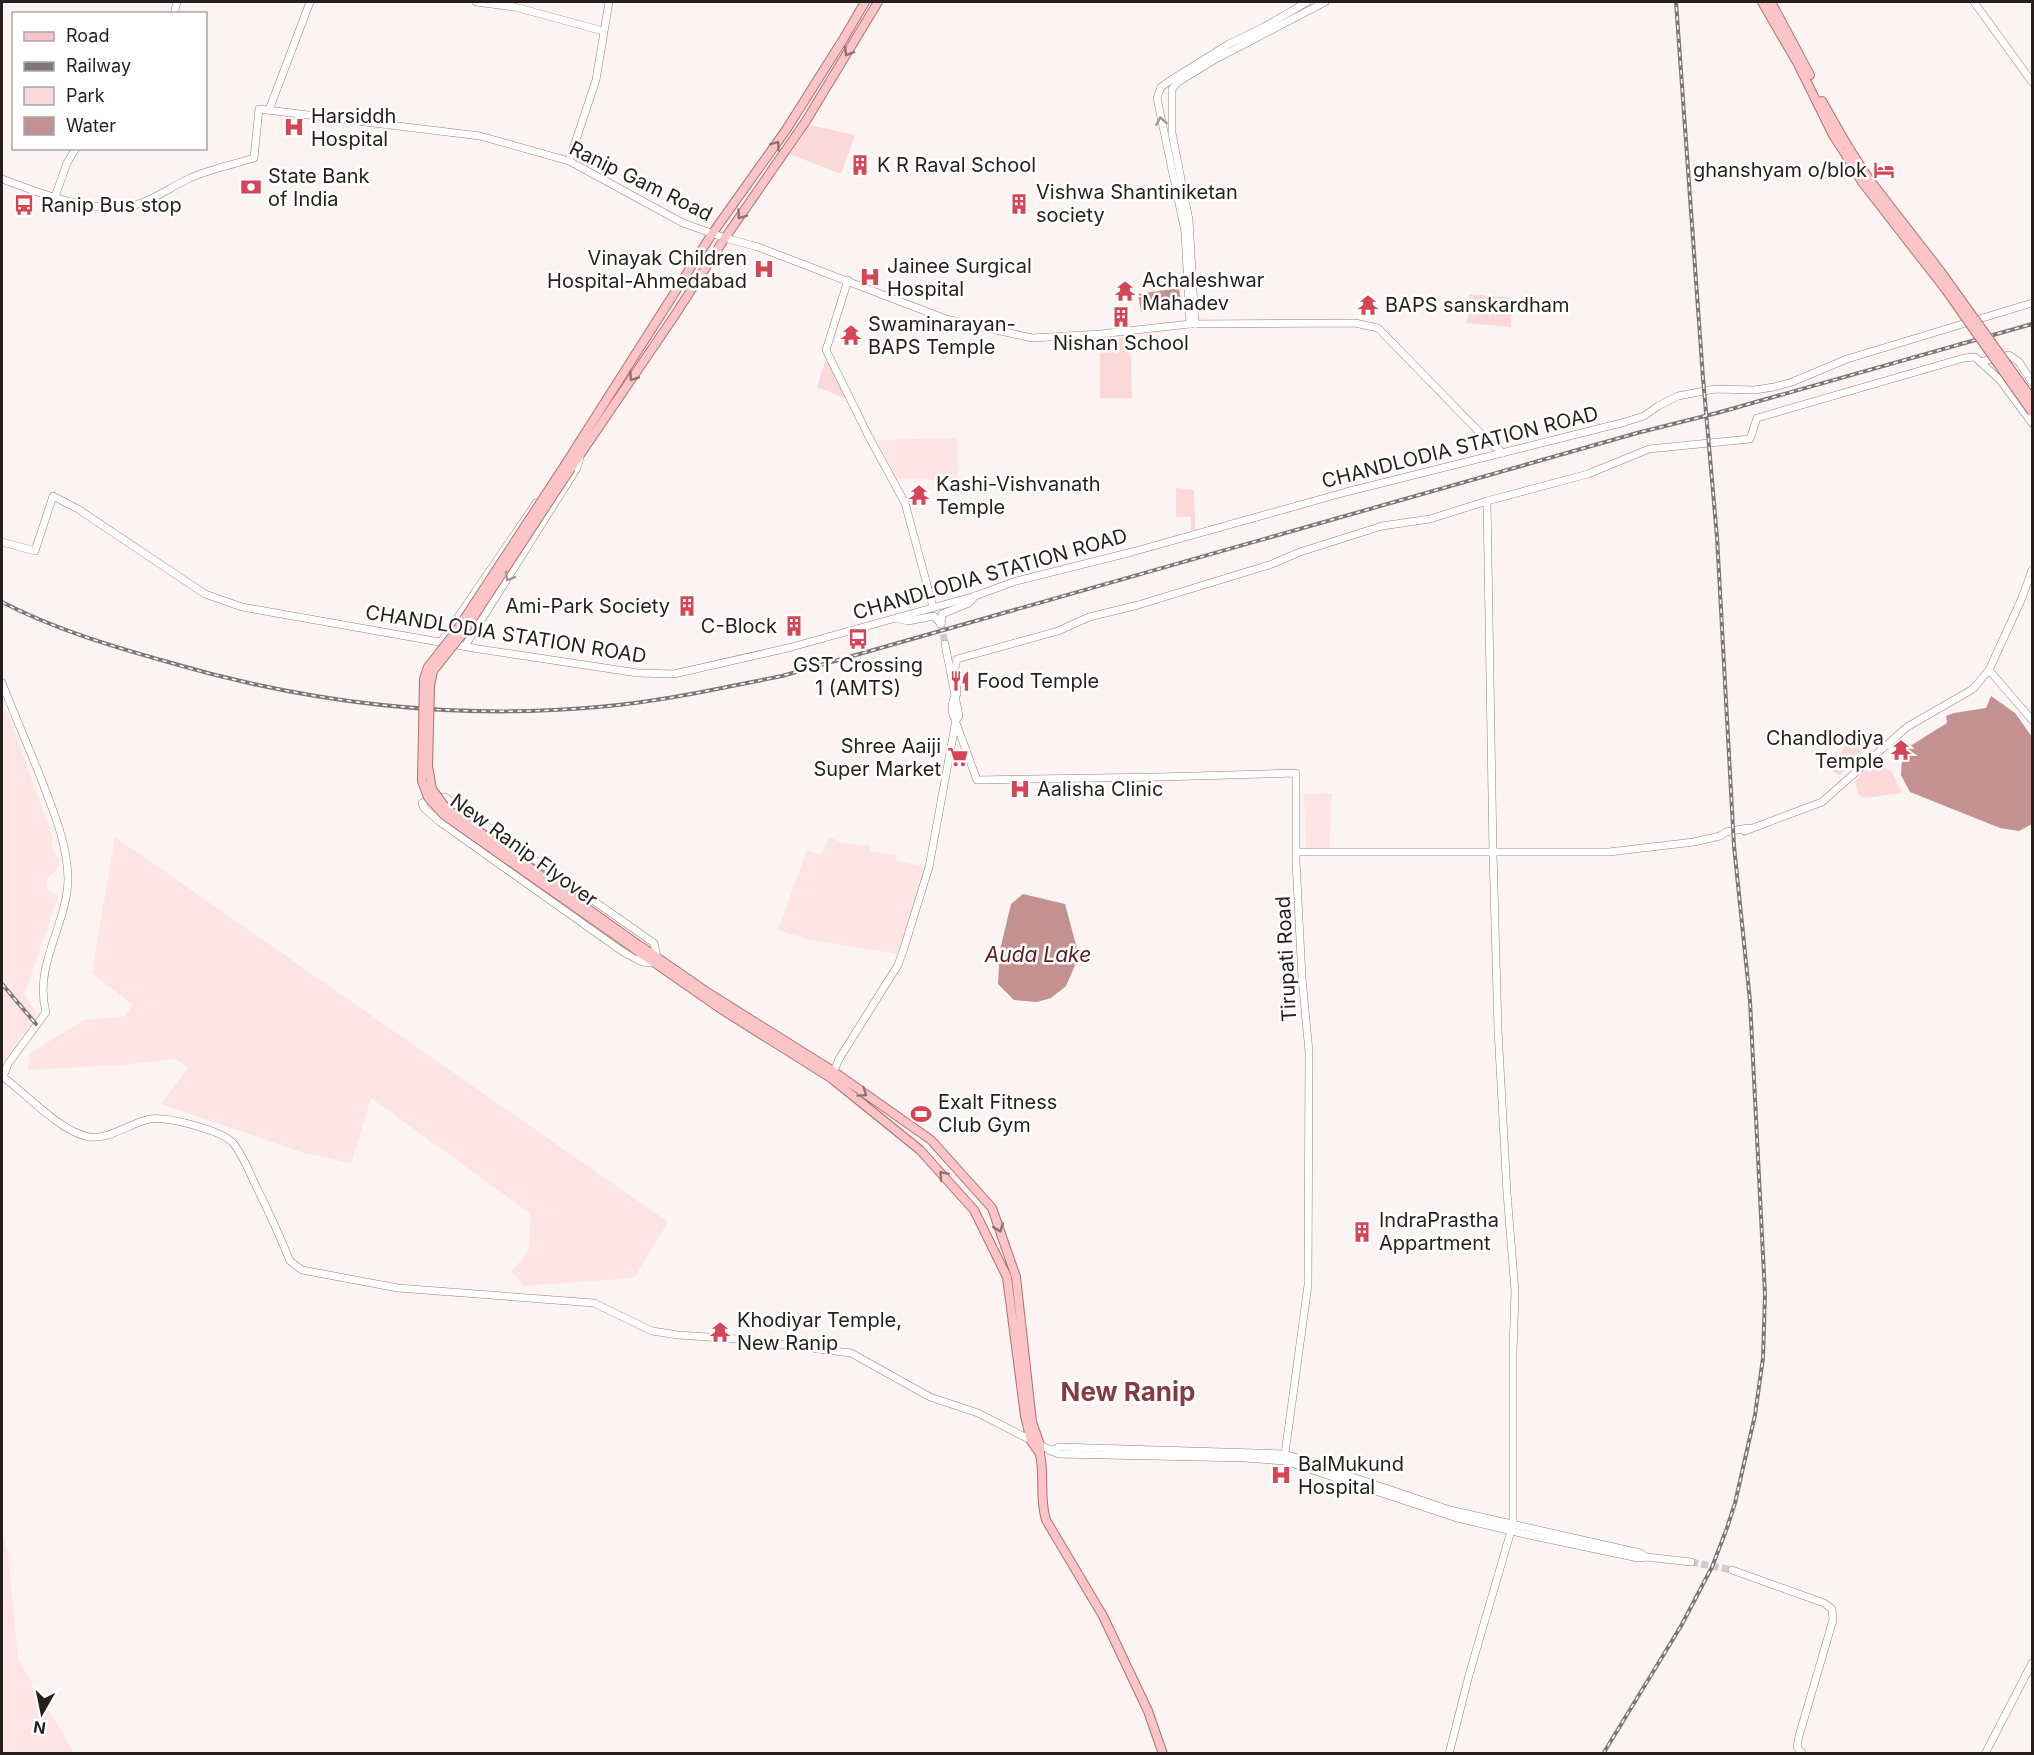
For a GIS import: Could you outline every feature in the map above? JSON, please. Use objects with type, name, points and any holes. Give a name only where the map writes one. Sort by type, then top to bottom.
[{"type":"main road","name":"New Ranip Flyover","points":[[568,466],[570,456],[712,234],[786,130],[865,2]]},
{"type":"main road","name":"New Ranip Flyover","points":[[832,1075],[721,1009],[655,960],[444,815],[428,797],[422,781],[424,679],[428,667],[457,630],[568,466],[580,455],[806,121],[878,2]]},
{"type":"main road","points":[[1762,2],[1846,149],[1941,272],[2032,399]]},
{"type":"main road","points":[[1771,2],[1836,133]]},
{"type":"main road","points":[[1846,149],[1862,182],[1946,290],[2032,412]]},
{"type":"main road","points":[[832,1075],[920,1150],[974,1210],[1007,1277],[1024,1416],[1031,1441],[1040,1449]]},
{"type":"main road","points":[[832,1075],[931,1140],[992,1208],[1016,1277],[1032,1422],[1042,1465],[1042,1507],[1046,1520],[1102,1616],[1148,1711],[1163,1754]]},
{"type":"street","points":[[269,110],[310,2]]},
{"type":"street","points":[[476,2],[515,7],[603,31]]},
{"type":"street","points":[[569,161],[597,80],[609,2]]},
{"type":"street","points":[[1192,324],[1185,232],[1157,98],[1161,87],[1171,80],[1229,44],[1307,2]]},
{"type":"street","points":[[1192,324],[1189,220],[1172,133],[1172,89],[1178,82],[1214,60],[1326,2]]},
{"type":"street","points":[[1974,2],[2032,82]]},
{"type":"street","name":"Ranip Gam Road","points":[[55,197],[108,207],[135,205],[189,178],[254,158],[259,109],[480,136],[569,161],[663,214],[712,234],[750,244],[946,319],[1032,338],[1100,334],[1192,324],[1355,323],[1378,328],[1489,442],[1503,453]]},
{"type":"street","points":[[2,179],[55,197],[75,150]]},
{"type":"street","points":[[848,280],[826,350],[869,438],[905,503],[933,607]]},
{"type":"street","name":"CHANDLODIA STATION ROAD","points":[[2,542],[35,550],[53,496],[78,508],[205,594],[242,607],[465,646],[638,673],[674,674],[788,648],[975,596],[1016,581],[1132,552],[1346,492],[1625,422],[1644,416],[1678,396],[1715,389],[1754,390],[1774,387],[1847,359],[2032,303]]},
{"type":"street","points":[[1980,362],[2009,355],[2019,362],[2032,382]]},
{"type":"street","points":[[954,698],[958,693],[955,668],[957,659],[1058,631],[1089,617],[1138,605],[1272,564],[1300,552],[1382,526],[1430,519],[1588,474],[1649,449],[1729,440],[1750,440],[1757,418],[1964,358],[1975,357],[2000,380],[2032,423]]},
{"type":"street","points":[[465,646],[577,468],[580,455]]},
{"type":"street","points":[[441,642],[570,456]]},
{"type":"street","points":[[1449,1754],[1469,1675],[1513,1528],[1515,1291],[1499,1046],[1487,501]]},
{"type":"street","points":[[1298,852],[1609,852],[1694,842],[1748,828],[1822,802],[1907,727],[1973,689],[1989,670],[2022,598],[2032,570]]},
{"type":"street","points":[[896,618],[908,621],[934,616],[941,624],[942,614],[969,603],[975,596]]},
{"type":"street","points":[[832,1075],[839,1059],[898,965],[928,867],[958,716],[945,644]]},
{"type":"street","points":[[1989,670],[2032,720]]},
{"type":"street","points":[[2,683],[59,824],[66,856],[68,880],[64,904],[48,958],[42,998],[46,1012],[8,1064],[3,1077],[50,1115],[77,1133],[90,1137],[101,1137],[152,1119],[180,1121],[208,1130],[231,1141],[246,1164],[290,1261],[302,1270],[398,1288],[594,1303],[652,1331],[851,1353],[862,1357],[930,1397],[978,1413],[1031,1441]]},
{"type":"street","name":"Tirupati Road","points":[[956,721],[977,780],[1296,772],[1298,852],[1296,861],[1302,978],[1309,1052],[1308,1286],[1284,1457]]},
{"type":"street","points":[[434,797],[445,797],[654,944],[655,960],[642,962],[623,952],[440,822],[422,803],[434,797]]},
{"type":"street","points":[[1040,1449],[1058,1454],[1284,1457],[1457,1518],[1640,1553],[1646,1557],[1691,1562]]},
{"type":"street","points":[[1732,1570],[1824,1603],[1832,1609],[1833,1620],[1799,1736],[1797,1747],[1803,1754]]},
{"type":"street","points":[[1985,1754],[2032,1663]]},
{"type":"shaded area","points":[[957,438],[958,480],[896,479],[878,440]]},
{"type":"shaded area","points":[[2,704],[9,717],[53,838],[51,847],[60,860],[56,870],[47,878],[47,889],[58,897],[24,995],[37,1014],[3,1063],[2,1062]]},
{"type":"shaded area","points":[[1332,793],[1329,850],[1306,850],[1304,794]]},
{"type":"shaded area","points":[[115,837],[668,1222],[634,1278],[523,1286],[511,1271],[528,1253],[531,1214],[371,1098],[351,1163],[301,1152],[161,1104],[188,1068],[176,1059],[28,1070],[30,1053],[84,1020],[125,1016],[133,1005],[92,973]]},
{"type":"shaded area","points":[[830,837],[842,843],[870,846],[870,851],[897,855],[896,860],[925,867],[898,954],[810,940],[778,930],[807,850],[821,855]]},
{"type":"shaded area","points":[[2,1530],[8,1553],[18,1659],[74,1753],[2,1753]]},
{"type":"green space","points":[[809,125],[855,135],[841,174],[790,154]]},
{"type":"green space","points":[[1469,294],[1512,298],[1511,327],[1467,323]]},
{"type":"green space","points":[[1130,337],[1132,398],[1100,398],[1100,344],[1105,339]]},
{"type":"green space","points":[[827,361],[829,362],[847,399],[817,387]]},
{"type":"green space","points":[[1176,488],[1194,490],[1195,530],[1191,530],[1191,517],[1176,517]]},
{"type":"green space","points":[[1851,734],[1871,744],[1840,775],[1832,771]]},
{"type":"green space","points":[[1873,762],[1892,772],[1902,793],[1865,798],[1858,794],[1855,781]]},
{"type":"water","points":[[1179,288],[1182,306],[1141,312],[1138,294]]},
{"type":"water","points":[[1991,696],[2015,713],[2032,737],[2032,824],[2019,831],[2000,828],[1910,792],[1901,775],[1902,760],[1907,748],[1947,723],[1946,716],[1986,708]]},
{"type":"water","name":"Auda Lake","points":[[1023,894],[1065,904],[1079,956],[1066,986],[1051,998],[1037,1002],[1014,1000],[998,984],[1000,950],[1011,904]]},
{"type":"tunnel","points":[[941,624],[945,644]]},
{"type":"tunnel","points":[[1691,1562],[1732,1570]]},
{"type":"railway","points":[[1603,1754],[1681,1626],[1712,1567],[1735,1503],[1755,1415],[1763,1358],[1765,1294],[1750,1001],[1734,846],[1717,537],[1703,378],[1676,2]]},
{"type":"railway","points":[[2,602],[62,629],[125,650],[220,676],[327,698],[381,705],[489,711],[598,707],[644,702],[782,676],[1637,433],[1717,413],[2032,324]]},
{"type":"railway","points":[[2,984],[36,1024]]},
{"type":"place","name":"Harsiddh Hospital","points":[[294,127]]},
{"type":"place","name":"K R Raval School","points":[[860,165]]},
{"type":"place","name":"ghanshyam o/blok","points":[[1884,170]]},
{"type":"place","name":"State Bank of India","points":[[251,187]]},
{"type":"place","name":"Vishwa Shantiniketan society","points":[[1019,204]]},
{"type":"place","name":"Ranip Bus stop","points":[[24,205]]},
{"type":"place","name":"Vinayak Children Hospital-Ahmedabad","points":[[764,269]]},
{"type":"place","name":"Jainee Surgical Hospital","points":[[870,277]]},
{"type":"place","name":"Achaleshwar Mahadev","points":[[1125,291]]},
{"type":"place","name":"BAPS sanskardham","points":[[1368,305]]},
{"type":"place","name":"Nishan School","points":[[1121,317]]},
{"type":"place","name":"Swaminarayan- BAPS Temple","points":[[851,335]]},
{"type":"place","name":"Kashi-Vishvanath Temple","points":[[919,495]]},
{"type":"place","name":"Ami-Park Society","points":[[687,606]]},
{"type":"place","name":"C-Block","points":[[794,626]]},
{"type":"place","name":"GST Crossing 1 (AMTS)","points":[[858,639]]},
{"type":"place","name":"Food Temple","points":[[960,681]]},
{"type":"place","name":"Chandlodiya Temple","points":[[1901,750]]},
{"type":"place","name":"Shree Aaiji Super Market","points":[[958,757]]},
{"type":"place","name":"Aalisha Clinic","points":[[1020,789]]},
{"type":"place","name":"Exalt Fitness Club Gym","points":[[921,1114]]},
{"type":"place","name":"IndraPrastha Appartment","points":[[1362,1232]]},
{"type":"place","name":"Khodiyar Temple, New Ranip","points":[[720,1332]]},
{"type":"place","name":"BalMukund Hospital","points":[[1281,1475]]},
{"type":"district","name":"New Ranip","points":[[1128,1391]]}]
